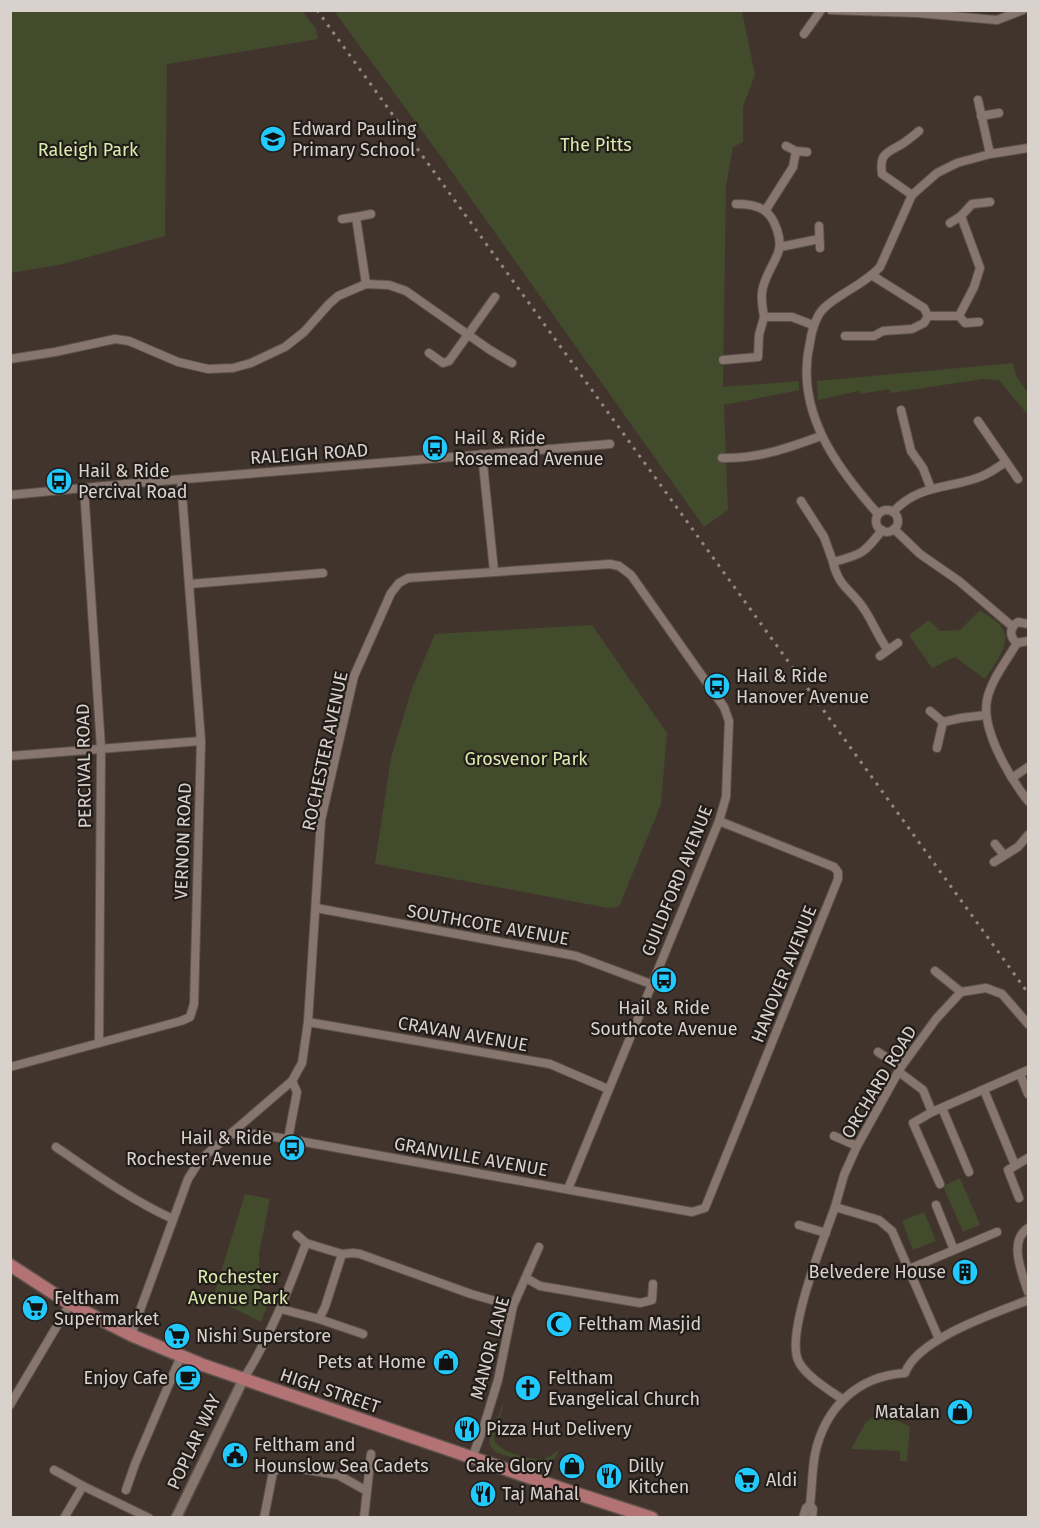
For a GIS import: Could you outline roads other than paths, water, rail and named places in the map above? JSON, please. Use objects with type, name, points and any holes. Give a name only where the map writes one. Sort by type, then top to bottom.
[{"type":"main road","name":"HIGH STREET","points":[[10,1265],[70,1304],[131,1335],[181,1356],[243,1380],[652,1518]]},
{"type":"street","points":[[804,34],[821,10]]},
{"type":"street","points":[[831,10],[917,12],[997,20],[1023,10]]},
{"type":"street","points":[[978,100],[990,154]]},
{"type":"street","points":[[981,116],[999,113]]},
{"type":"street","points":[[912,195],[882,174],[880,162],[886,152],[904,143],[919,131]]},
{"type":"street","points":[[786,146],[796,151],[807,152]]},
{"type":"street","points":[[879,514],[836,461],[814,421],[806,369],[813,326],[825,308],[873,276],[880,267],[912,195],[937,173],[957,163],[990,154],[1029,148]]},
{"type":"street","points":[[765,211],[793,168],[796,151]]},
{"type":"street","points":[[950,224],[972,204],[990,202]]},
{"type":"street","points":[[736,204],[750,205],[765,211],[774,225],[780,247],[762,293],[764,317],[759,335],[758,357]]},
{"type":"street","points":[[342,219],[371,214]]},
{"type":"street","points":[[959,316],[974,287],[980,268],[961,216]]},
{"type":"street","points":[[356,217],[366,284]]},
{"type":"street","points":[[819,226],[820,248]]},
{"type":"street","points":[[780,247],[819,239]]},
{"type":"street","points":[[873,276],[924,308],[928,316]]},
{"type":"street","points":[[10,359],[115,339],[129,341],[178,362],[208,369],[233,368],[251,363],[285,347],[304,332],[329,304],[338,297],[366,284],[389,285],[406,291],[512,363]]},
{"type":"street","points":[[429,353],[443,363],[449,362],[495,297]]},
{"type":"street","points":[[928,316],[959,316]]},
{"type":"street","points":[[845,336],[874,336],[883,331],[912,329],[924,323],[928,316]]},
{"type":"street","points":[[959,316],[964,323],[979,322]]},
{"type":"street","points":[[764,317],[792,317],[813,326]]},
{"type":"street","points":[[723,360],[768,357]]},
{"type":"street","points":[[901,410],[911,451],[923,468],[931,489]]},
{"type":"street","points":[[978,420],[1018,479]]},
{"type":"street","points":[[722,458],[752,458],[779,452],[821,436]]},
{"type":"street","name":"RALEIGH ROAD","points":[[10,495],[610,444]]},
{"type":"street","points":[[482,454],[494,571]]},
{"type":"street","points":[[894,512],[910,497],[931,489],[978,478],[1006,462]]},
{"type":"street","name":"VERNON ROAD","points":[[10,1067],[181,1021],[190,1017],[194,1004],[201,741],[181,480]]},
{"type":"street","name":"PERCIVAL ROAD","points":[[84,488],[101,748],[99,1043]]},
{"type":"street","points":[[801,501],[824,537],[836,575],[842,585],[862,606],[888,650]]},
{"type":"street","points":[[885,510],[894,512],[898,522],[894,529],[888,532],[882,530],[876,523],[879,514],[885,510]]},
{"type":"street","points":[[801,521],[810,515]]},
{"type":"street","points":[[894,529],[920,554],[959,581],[1013,627]]},
{"type":"street","points":[[833,562],[859,555],[869,548],[882,530]]},
{"type":"street","name":"ROCHESTER AVENUE","points":[[131,1335],[194,1168],[200,1160],[291,1081],[302,1064],[308,1022],[321,820],[354,676],[391,593],[399,583],[408,578],[610,564],[619,566]]},
{"type":"street","name":"GUILDFORD AVENUE","points":[[567,1189],[719,821],[726,797],[729,721],[724,707],[631,575],[619,566]]},
{"type":"street","points":[[190,584],[323,573]]},
{"type":"street","points":[[1017,643],[1011,635],[1013,627],[1018,622],[1028,623]]},
{"type":"street","points":[[1017,643],[1029,641]]},
{"type":"street","points":[[880,656],[898,643]]},
{"type":"street","points":[[1017,643],[991,688],[986,715],[989,729],[1012,778],[1029,801]]},
{"type":"street","points":[[930,711],[943,722]]},
{"type":"street","points":[[943,722],[986,715]]},
{"type":"street","points":[[937,748],[943,722]]},
{"type":"street","points":[[10,756],[201,741]]},
{"type":"street","points":[[1012,778],[1029,767]]},
{"type":"street","name":"HANOVER AVENUE","points":[[705,1208],[838,879],[838,872],[834,867],[719,821]]},
{"type":"street","points":[[994,862],[1029,836]]},
{"type":"street","points":[[995,844],[1004,855]]},
{"type":"street","name":"SOUTHCOTE AVENUE","points":[[316,908],[576,956],[651,984]]},
{"type":"street","points":[[934,971],[961,992],[986,988],[1002,994],[1029,1024]]},
{"type":"street","name":"ORCHARD ROAD","points":[[842,1400],[804,1371],[796,1357],[795,1342],[809,1278],[844,1175],[857,1146],[900,1069],[936,1019],[961,992]]},
{"type":"street","name":"CRAVAN AVENUE","points":[[308,1022],[550,1065],[608,1089]]},
{"type":"street","points":[[878,1052],[922,1090],[932,1113]]},
{"type":"street","points":[[940,1184],[913,1122],[1029,1070]]},
{"type":"street","points":[[1020,1074],[1029,1094]]},
{"type":"street","points":[[288,1139],[297,1092],[291,1081]]},
{"type":"street","points":[[984,1090],[1015,1165]]},
{"type":"street","points":[[942,1108],[969,1172]]},
{"type":"street","name":"GRANVILLE AVENUE","points":[[231,1134],[254,1134],[288,1139],[692,1212],[705,1208]]},
{"type":"street","points":[[834,1136],[857,1146]]},
{"type":"street","points":[[56,1147],[117,1190],[173,1219]]},
{"type":"street","points":[[1019,1198],[1008,1170],[1029,1158]]},
{"type":"street","points":[[936,1205],[954,1250]]},
{"type":"street","points":[[834,1207],[884,1222],[892,1231],[939,1339]]},
{"type":"street","points":[[799,1225],[826,1233]]},
{"type":"street","points":[[1029,1228],[1022,1233],[1017,1244],[1029,1292]]},
{"type":"street","points":[[909,1269],[997,1232]]},
{"type":"street","points":[[297,1235],[306,1243],[342,1254],[360,1254],[451,1287],[513,1306]]},
{"type":"street","points":[[243,1380],[255,1362],[281,1309],[306,1243]]},
{"type":"street","name":"MANOR LANE","points":[[472,1458],[498,1380],[513,1306],[539,1247]]},
{"type":"street","points":[[319,1319],[342,1254]]},
{"type":"street","points":[[526,1278],[540,1286],[640,1303],[652,1300],[653,1284]]},
{"type":"street","points":[[812,1518],[813,1509],[810,1505],[815,1452],[821,1434],[842,1400],[874,1378],[905,1372],[913,1360],[939,1339],[976,1321],[1029,1300]]},
{"type":"street","points":[[10,1404],[70,1304]]},
{"type":"street","points":[[281,1309],[363,1334]]},
{"type":"street","points":[[126,1490],[181,1356]]},
{"type":"street","name":"POPLAR WAY","points":[[176,1518],[243,1380]]},
{"type":"street","points":[[364,1518],[371,1454]]},
{"type":"street","points":[[264,1518],[273,1472],[283,1466],[338,1475],[367,1491]]},
{"type":"street","points":[[54,1470],[148,1518]]},
{"type":"street","points":[[64,1518],[83,1486]]},
{"type":"street","points":[[803,1518],[806,1508],[810,1505]]},
{"type":"railway","points":[[317,10],[1028,993]]},
{"type":"place","name":"Edward Pauling Primary School","points":[[273,139]]},
{"type":"place","name":"Hail & Ride Rosemead Avenue","points":[[435,448]]},
{"type":"place","name":"Hail & Ride Percival Road","points":[[59,481]]},
{"type":"place","name":"Hail & Ride Hanover Avenue","points":[[717,686]]},
{"type":"place","name":"Hail & Ride Southcote Avenue","points":[[664,980]]},
{"type":"place","name":"Hail & Ride Rochester Avenue","points":[[292,1148]]},
{"type":"place","name":"Belvedere House","points":[[965,1272]]},
{"type":"place","name":"Feltham Supermarket","points":[[35,1308]]},
{"type":"place","name":"Feltham Masjid","points":[[559,1324]]},
{"type":"place","name":"Nishi Superstore","points":[[177,1336]]},
{"type":"place","name":"Pets at Home","points":[[446,1362]]},
{"type":"place","name":"Enjoy Cafe","points":[[188,1378]]},
{"type":"place","name":"Feltham Evangelical Church","points":[[528,1388]]},
{"type":"place","name":"Matalan","points":[[960,1412]]},
{"type":"place","name":"Pizza Hut Delivery","points":[[467,1429]]},
{"type":"place","name":"Feltham and Hounslow Sea Cadets","points":[[235,1455]]},
{"type":"place","name":"Cake Glory","points":[[572,1466]]},
{"type":"place","name":"Dilly Kitchen","points":[[609,1476]]},
{"type":"place","name":"Aldi","points":[[747,1480]]},
{"type":"place","name":"Taj Mahal","points":[[483,1494]]},
{"type":"park label","name":"The Pitts","points":[[596,145]]},
{"type":"park label","name":"Raleigh Park","points":[[88,150]]},
{"type":"park label","name":"Grosvenor Park","points":[[526,759]]},
{"type":"park label","name":"Rochester Avenue Park","points":[[238,1287]]}]
